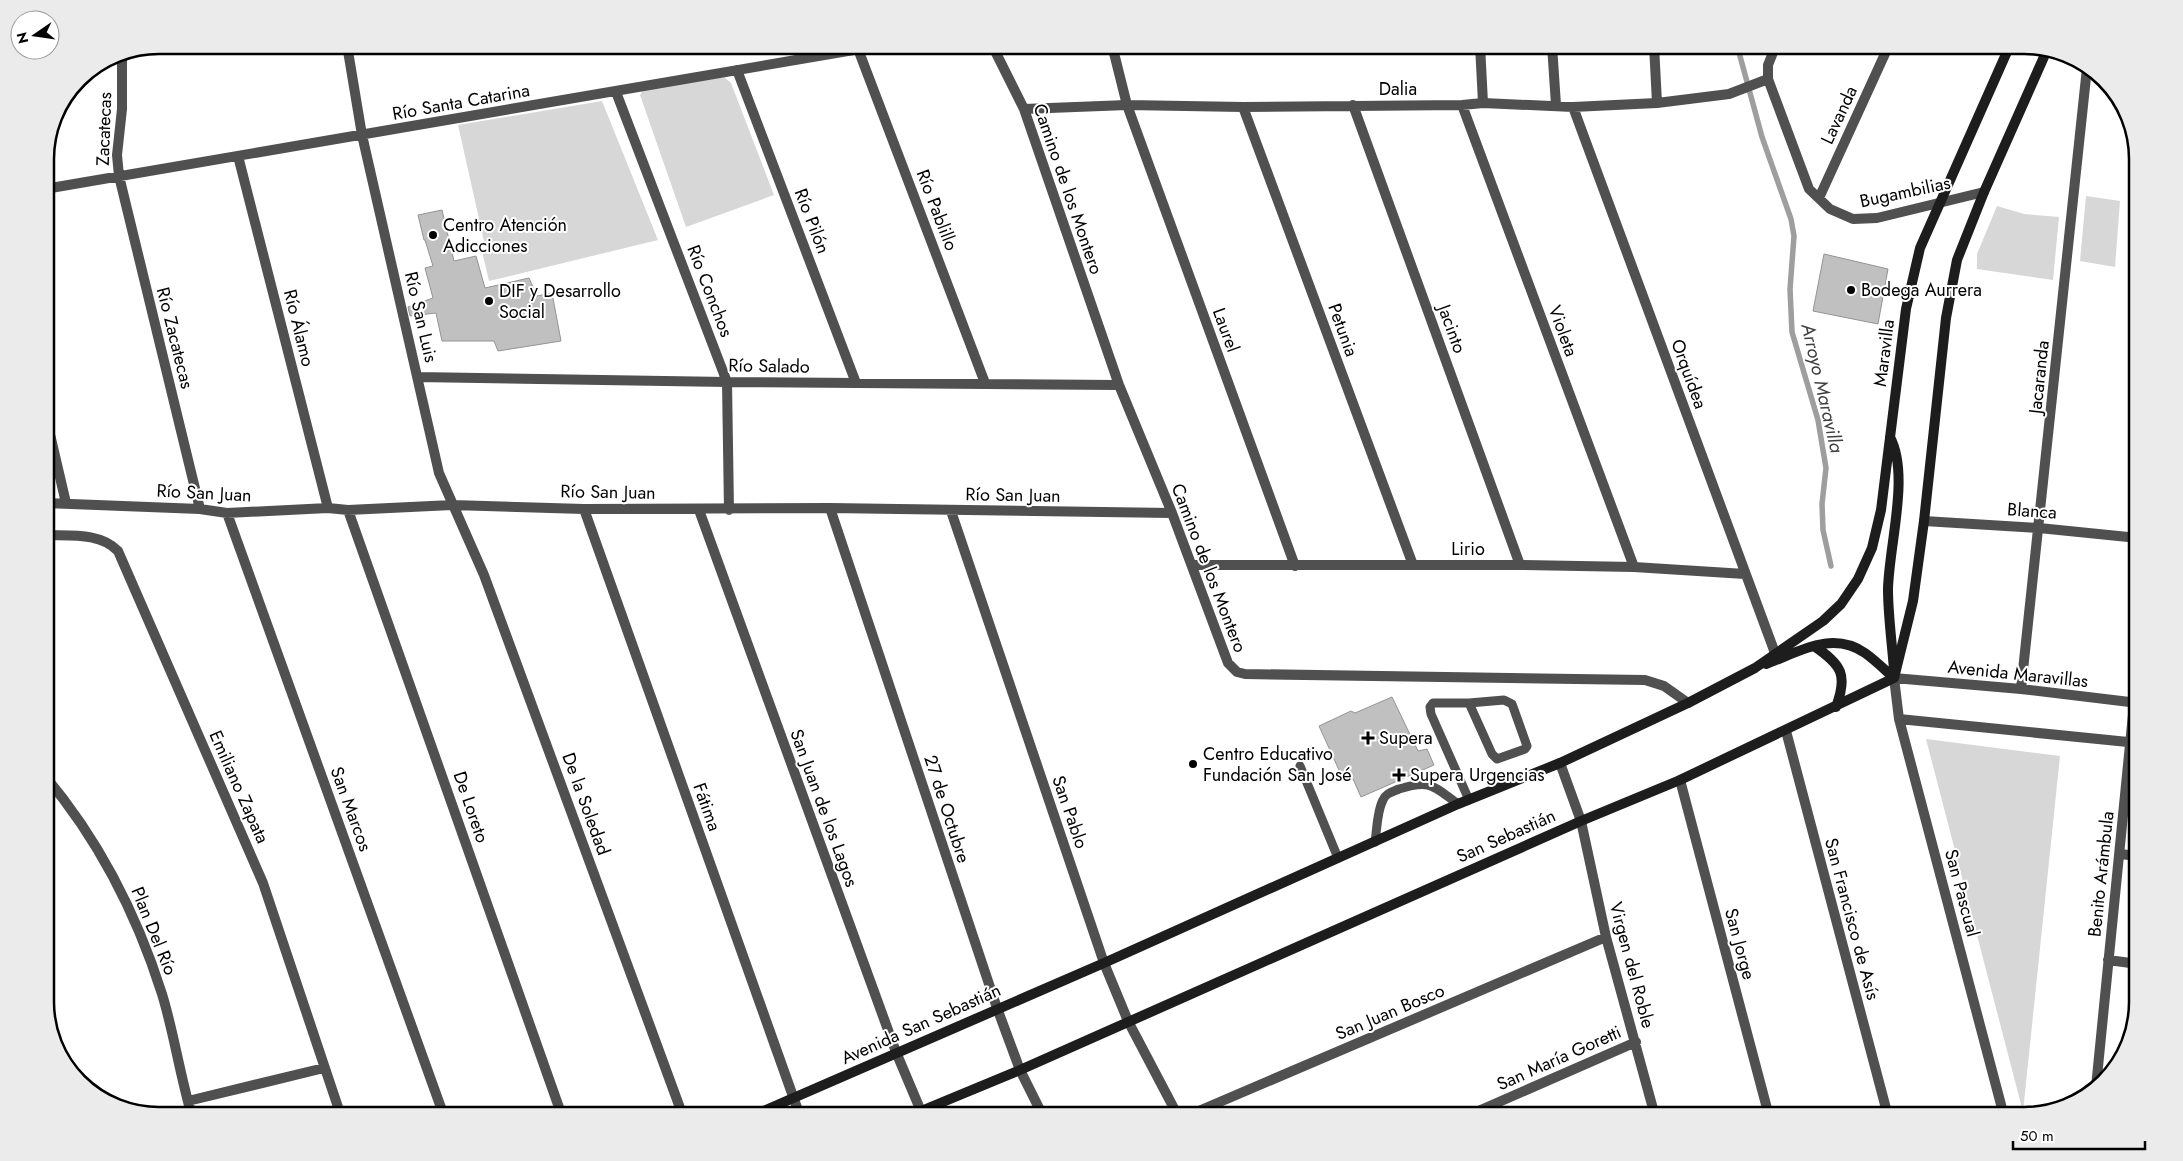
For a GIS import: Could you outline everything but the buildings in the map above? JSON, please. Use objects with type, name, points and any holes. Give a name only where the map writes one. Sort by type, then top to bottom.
[{"type":"main road","name":"Maravilla","points":[[1775,653],[1785,648],[1823,620],[1841,604],[1858,579],[1872,548],[1881,510],[1906,309],[1920,248],[2006,54]]},
{"type":"main road","points":[[1894,678],[1913,601],[1948,309],[1957,260],[1984,192],[2044,56]]},
{"type":"main road","points":[[1890,437],[1898,458],[1898,488],[1888,589],[1894,678]]},
{"type":"main road","points":[[1104,963],[1458,804],[1560,763],[1688,703],[1755,668],[1814,646],[1830,641],[1849,644],[1865,653],[1894,678]]},
{"type":"main road","points":[[1814,646],[1829,656],[1838,666],[1842,676],[1842,685],[1836,707]]},
{"type":"main road","points":[[1755,668],[1775,653]]},
{"type":"main road","name":"San Sebastián","points":[[1128,1021],[1581,821],[1680,780],[1894,678]]},
{"type":"main road","name":"Avenida San Sebastián","points":[[773,1107],[1104,963]]},
{"type":"main road","points":[[938,1107],[1128,1021]]},
{"type":"street","name":"Río San Luis","points":[[349,54],[362,135],[439,474],[452,505]]},
{"type":"street","name":"Río Santa Catarina","points":[[54,187],[829,54]]},
{"type":"street","name":"Río Pablillo","points":[[860,54],[984,383]]},
{"type":"street","name":"Camino de los Montero","points":[[996,54],[1024,109],[1119,384],[1172,513],[1228,663],[1237,672],[1245,674],[1645,680],[1664,686],[1688,703]]},
{"type":"street","name":"Laurel","points":[[1114,54],[1127,105],[1295,566]]},
{"type":"street","points":[[1480,54],[1483,103]]},
{"type":"street","points":[[1553,54],[1556,105]]},
{"type":"street","points":[[1654,54],[1657,103]]},
{"type":"street","points":[[1764,80],[1772,54]]},
{"type":"street","name":"Lavanda","points":[[1819,198],[1885,54]]},
{"type":"street","name":"Zacatecas","points":[[119,176],[117,154],[122,109],[122,60]]},
{"type":"street","name":"Río Pilón","points":[[737,70],[856,383]]},
{"type":"street","name":"Jacaranda","points":[[2021,689],[2086,75]]},
{"type":"street","name":"Dalia","points":[[1024,109],[1127,105],[1243,107],[1462,105],[1483,103],[1573,107],[1657,103],[1729,94],[1764,80]]},
{"type":"street","name":"Bugambilias","points":[[1764,80],[1809,189],[1830,209],[1853,219],[1877,218],[1984,192]]},
{"type":"street","name":"Río Conchos","points":[[616,92],[727,382],[729,510]]},
{"type":"street","name":"Jacinto","points":[[1353,105],[1520,565]]},
{"type":"street","name":"Violeta","points":[[1462,105],[1634,567]]},
{"type":"street","name":"Petunia","points":[[1243,107],[1413,565]]},
{"type":"street","name":"Orquídea","points":[[1573,107],[1775,653]]},
{"type":"street","name":"Río Álamo","points":[[238,156],[328,508]]},
{"type":"street","name":"Río Zacatecas","points":[[119,176],[200,508]]},
{"type":"street","name":"Río Salado","points":[[417,376],[727,382],[1119,384]]},
{"type":"street","points":[[54,452],[66,503]]},
{"type":"street","name":"Río San Juan","points":[[54,503],[200,508],[227,513],[452,505],[584,509],[729,510],[830,508],[1172,513]]},
{"type":"street","name":"De la Soledad","points":[[452,505],[484,575],[680,1107]]},
{"type":"street","name":"27 de Octubre","points":[[830,508],[997,1008],[1020,1070],[1038,1107]]},
{"type":"street","name":"Fátima","points":[[584,509],[797,1107]]},
{"type":"street","name":"De Loreto","points":[[348,510],[559,1107]]},
{"type":"street","name":"San Juan de los Lagos","points":[[699,510],[896,1052],[919,1107]]},
{"type":"street","name":"San Pablo","points":[[950,510],[1104,963],[1128,1021],[1173,1107]]},
{"type":"street","name":"San Marcos","points":[[227,513],[441,1107]]},
{"type":"street","name":"Blanca","points":[[1924,521],[2039,528],[2129,537]]},
{"type":"street","name":"Emiliano Zapata","points":[[54,536],[99,538],[111,543],[118,551],[263,883],[337,1107]]},
{"type":"street","name":"Lirio","points":[[1192,565],[1520,565],[1634,567],[1745,574]]},
{"type":"street","name":"Avenida Maravillas","points":[[1894,678],[2021,689],[2129,701]]},
{"type":"street","name":"San Pascual","points":[[1894,678],[1899,719],[2002,1107]]},
{"type":"street","points":[[1899,719],[2129,742]]},
{"type":"street","name":"San Francisco de Asís","points":[[1786,731],[1886,1107]]},
{"type":"street","name":"Virgen del Roble","points":[[1560,763],[1581,821],[1606,937],[1653,1107]]},
{"type":"street","name":"San Jorge","points":[[1680,780],[1767,1107]]},
{"type":"street","name":"Benito Arámbula","points":[[2099,1075],[2108,960],[2129,782]]},
{"type":"street","name":"Plan Del Río","points":[[54,787],[70,807],[119,886],[136,925],[162,994],[190,1107]]},
{"type":"street","points":[[2120,854],[2129,855]]},
{"type":"street","name":"San Juan Bosco","points":[[1208,1107],[1606,937]]},
{"type":"street","points":[[2108,960],[2129,963]]},
{"type":"street","name":"San María Goretti","points":[[1488,1107],[1636,1042]]},
{"type":"street","points":[[188,1101],[324,1068]]},
{"type":"lane","points":[[1469,703],[1492,754],[1497,759],[1525,749],[1527,746],[1512,704],[1504,700],[1469,703],[1433,703],[1430,707],[1469,800]]},
{"type":"lane","points":[[1300,766],[1338,858]]},
{"type":"lane","points":[[1374,842],[1382,804],[1388,793],[1417,783],[1425,783],[1433,786],[1458,804]]},
{"type":"shaded area","points":[[724,77],[731,83],[774,195],[686,227],[640,95],[643,90]]},
{"type":"shaded area","points":[[602,101],[658,240],[489,281],[482,251],[486,250],[458,125]]},
{"type":"shaded area","points":[[2086,196],[2120,201],[2115,267],[2080,261]]},
{"type":"shaded area","points":[[1997,206],[2024,214],[2059,217],[2053,280],[1977,269],[1977,254]]},
{"type":"shaded area","points":[[1926,739],[2060,756],[2024,1107],[2022,1107]]},
{"type":"waterway","name":"Arroyo Maravilla","points":[[1739,54],[1762,137],[1791,219],[1794,236],[1790,289],[1792,332],[1818,420],[1826,468],[1822,504],[1823,530],[1831,566]]},
{"type":"place","name":"Centro Atención Adicciones","points":[[433,235]]},
{"type":"place","name":"Bodega Aurrera","points":[[1851,290]]},
{"type":"place","name":"DIF y Desarrollo Social","points":[[489,301]]},
{"type":"place","name":"Supera","points":[[1368,738]]},
{"type":"place","name":"Centro Educativo Fundación San José","points":[[1193,764]]},
{"type":"place","name":"Supera Urgencias","points":[[1399,775]]}]
